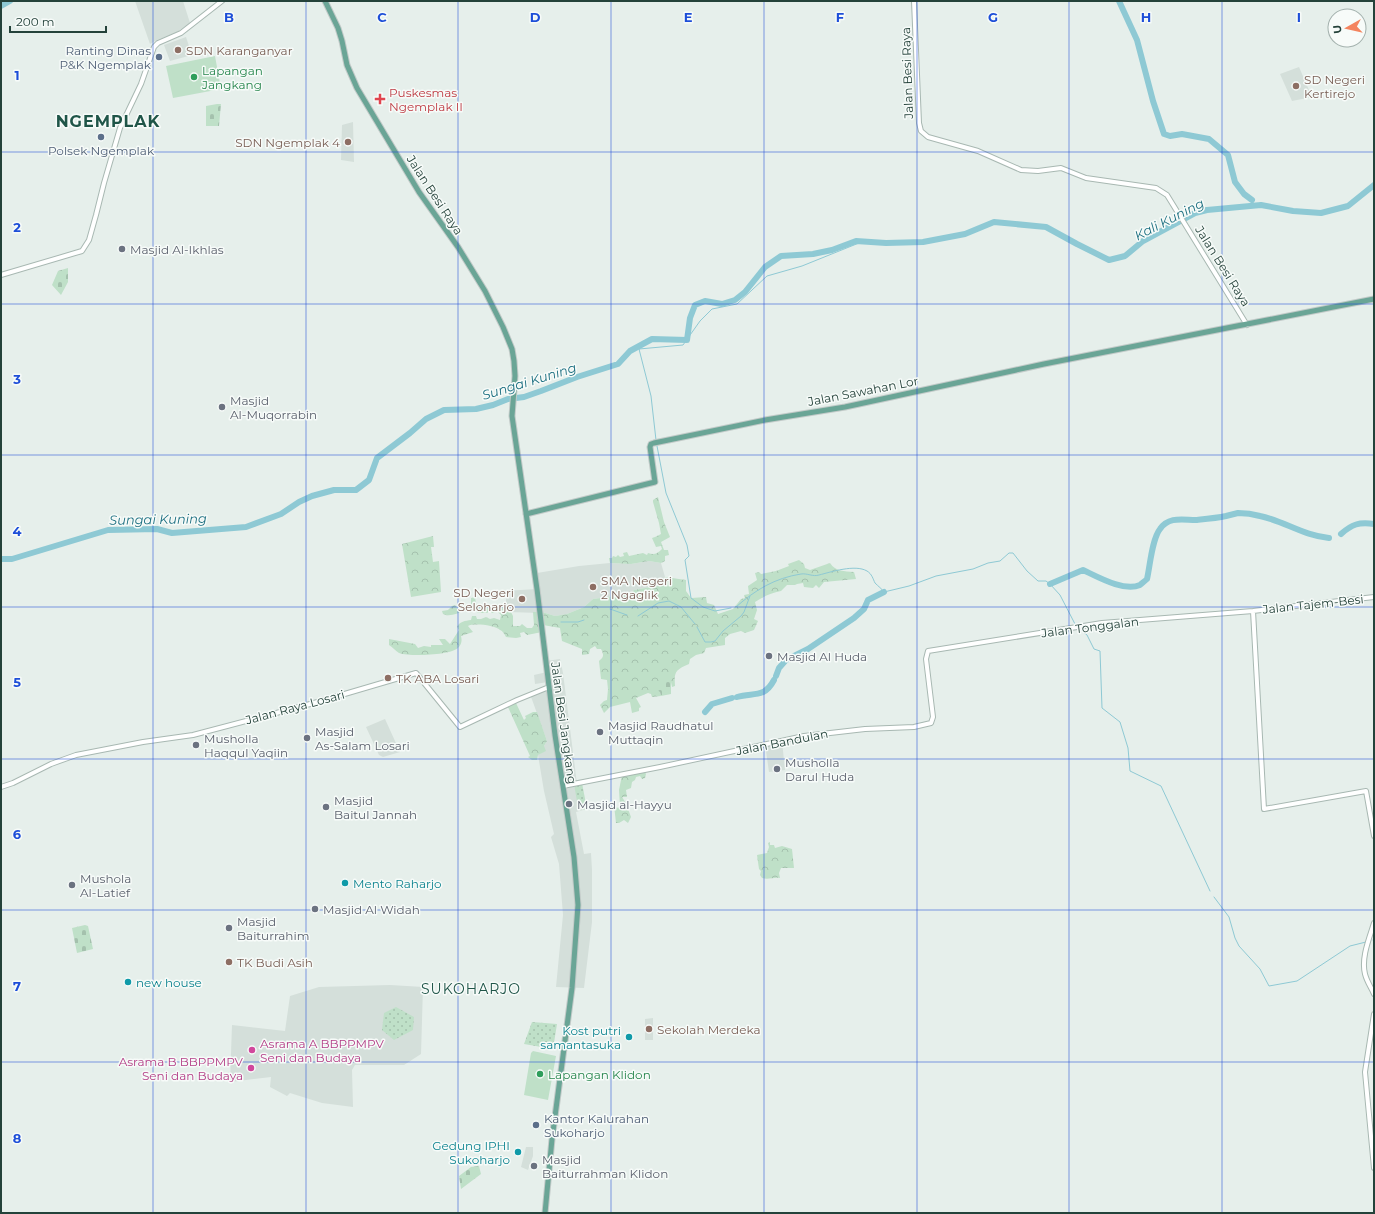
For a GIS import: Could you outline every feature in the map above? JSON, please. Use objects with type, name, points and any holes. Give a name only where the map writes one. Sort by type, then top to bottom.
[{"type":"main road","name":"Jalan Besi Raya","points":[[325,1],[338,28],[347,65],[357,88],[419,192],[458,247],[488,297],[503,327],[512,349],[516,376],[513,403]]},
{"type":"main road","name":"Jalan Besi Raya","points":[[1247,325],[1374,300]]},
{"type":"main road","name":"Jalan Sawahan Lor","points":[[526,514],[655,482],[650,447],[651,444],[654,443],[765,420],[852,405],[1030,367],[1247,325]]},
{"type":"main road","name":"Jalan Besi Jangkang","points":[[513,403],[512,416],[563,786],[577,875],[578,923],[572,988],[552,1139],[545,1213]]},
{"type":"street","points":[[1,275],[82,251],[89,240],[120,128],[140,84],[155,45],[181,33],[222,1]]},
{"type":"street","name":"Jalan Besi Raya","points":[[914,1],[919,123],[921,131],[924,134],[937,140],[978,152],[1021,170],[1038,171],[1061,168],[1086,178],[1156,188],[1167,195],[1247,325]]},
{"type":"street","name":"Jalan Tajem-Besi","points":[[1253,611],[1374,597]]},
{"type":"street","points":[[1253,611],[1264,810],[1366,791],[1374,836]]},
{"type":"street","name":"Jalan Tonggalan","points":[[928,651],[1102,623],[1253,611]]},
{"type":"street","name":"Jalan Bandulan","points":[[563,786],[804,736],[865,729],[914,727],[931,724],[933,717],[926,659],[928,651]]},
{"type":"street","name":"Jalan Raya Losari","points":[[1,787],[13,784],[51,764],[76,755],[200,733],[314,703],[416,673],[460,727],[517,700],[549,687]]},
{"type":"street","points":[[1374,923],[1367,945],[1364,962],[1365,974],[1374,994]]},
{"type":"street","points":[[1374,1014],[1367,1059],[1366,1077],[1374,1168]]},
{"type":"shaded area","points":[[135,1],[183,1],[190,23],[177,32],[150,44]]},
{"type":"shaded area","name":"SDN Karanganyar","points":[[186,37],[192,55],[170,61],[164,45]]},
{"type":"shaded area","name":"SD Negeri Kertirejo","points":[[1299,67],[1312,97],[1292,101],[1280,74]]},
{"type":"shaded area","name":"SDN Ngemplak 4","points":[[353,122],[354,162],[341,160],[342,125]]},
{"type":"shaded area","name":"SMA Negeri 2 Ngaglik","points":[[649,561],[661,563],[665,577],[662,585],[634,590],[631,594],[593,599],[584,607],[567,614],[555,616],[542,612],[537,573],[579,566],[610,563],[631,564]]},
{"type":"shaded area","name":"SD Negeri Seloharjo","points":[[537,589],[540,613],[506,612],[506,591]]},
{"type":"shaded area","points":[[560,659],[577,784],[578,807],[583,806],[583,810],[576,812],[584,854],[591,853],[592,922],[584,988],[556,987],[563,915],[559,864],[551,837],[554,834],[544,791],[538,755],[542,752],[547,741],[530,694],[549,687],[548,682],[535,684],[534,675],[547,672],[546,661]]},
{"type":"shaded area","points":[[385,719],[400,752],[383,757],[379,755],[366,727]]},
{"type":"shaded area","points":[[782,741],[785,770],[769,772],[765,744]]},
{"type":"shaded area","points":[[390,985],[423,987],[421,1054],[404,1065],[355,1065],[352,1070],[353,1107],[322,1103],[290,1093],[287,1096],[270,1087],[271,1077],[230,1082],[232,1025],[285,1031],[290,996],[319,987]]},
{"type":"shaded area","name":"Sekolah Merdeka","points":[[653,1018],[653,1040],[645,1040],[645,1019]]},
{"type":"shaded area","points":[[526,1147],[533,1147],[533,1156],[528,1170],[521,1167]]},
{"type":"green space","name":"Lapangan Jangkang","points":[[215,56],[221,89],[173,98],[166,66]]},
{"type":"green space","points":[[221,104],[219,126],[206,126],[206,106]]},
{"type":"green space","points":[[68,268],[68,282],[61,295],[52,285],[58,271]]},
{"type":"green space","points":[[658,497],[664,522],[670,537],[661,542],[664,550],[668,550],[669,555],[665,556],[665,561],[661,563],[649,561],[631,564],[610,563],[609,558],[612,558],[613,556],[616,557],[618,555],[620,557],[624,556],[623,553],[627,552],[629,556],[643,553],[647,555],[648,553],[655,554],[662,549],[661,546],[656,547],[652,538],[661,534],[653,502],[653,500]]},
{"type":"green space","points":[[433,536],[434,547],[431,547],[433,562],[439,561],[441,592],[411,597],[402,544]]},
{"type":"green space","points":[[799,560],[804,564],[805,568],[810,570],[830,563],[838,570],[854,572],[856,579],[824,582],[819,588],[816,585],[813,588],[804,587],[803,583],[787,585],[781,591],[758,600],[755,602],[757,610],[754,619],[758,621],[754,630],[745,633],[741,631],[730,634],[725,638],[725,645],[706,648],[704,653],[696,655],[690,659],[689,664],[676,672],[675,686],[672,687],[671,682],[660,692],[661,696],[652,697],[651,694],[648,693],[636,698],[641,707],[639,708],[639,711],[632,713],[630,702],[610,707],[604,713],[600,705],[607,700],[608,689],[607,680],[601,679],[599,661],[603,657],[603,654],[601,649],[597,649],[595,646],[590,649],[589,654],[582,655],[582,649],[562,641],[560,628],[543,625],[542,632],[527,635],[524,632],[520,633],[521,637],[516,638],[506,637],[502,631],[494,627],[471,625],[468,626],[473,632],[461,636],[462,639],[458,648],[439,654],[430,655],[399,653],[389,645],[389,639],[415,644],[418,648],[424,646],[431,647],[431,645],[443,645],[439,639],[445,639],[450,644],[459,630],[457,627],[458,625],[471,620],[472,616],[476,616],[477,619],[486,617],[500,620],[501,615],[498,612],[492,613],[490,611],[487,613],[478,613],[475,609],[471,611],[464,610],[451,615],[443,614],[442,611],[448,610],[452,606],[455,605],[458,609],[461,607],[462,603],[465,602],[466,606],[471,604],[471,598],[475,597],[476,604],[481,606],[494,606],[497,604],[499,607],[506,607],[506,612],[511,612],[513,616],[513,626],[520,626],[522,624],[527,628],[532,628],[534,625],[533,612],[542,612],[555,616],[567,614],[584,607],[593,599],[630,594],[634,590],[662,585],[665,577],[686,580],[686,591],[691,598],[706,597],[707,603],[714,605],[718,614],[733,609],[741,599],[745,598],[744,595],[749,594],[748,586],[757,580],[755,573],[759,572],[761,574],[776,571]]},
{"type":"green space","points":[[663,679],[671,682],[671,694],[661,696],[660,692],[656,689],[657,684]]},
{"type":"green space","points":[[516,703],[524,720],[526,718],[525,716],[533,712],[537,712],[547,741],[544,746],[546,751],[538,755],[537,760],[532,760],[528,757],[530,756],[508,707]]},
{"type":"green space","points":[[645,772],[645,778],[642,779],[640,776],[636,777],[632,782],[631,788],[626,790],[627,797],[622,797],[629,808],[631,817],[628,823],[624,820],[616,823],[614,805],[617,808],[620,806],[619,790],[622,775]]},
{"type":"green space","points":[[582,783],[587,809],[583,810],[582,806],[578,807],[574,784]]},
{"type":"green space","points":[[770,842],[770,845],[774,845],[775,848],[782,846],[792,849],[794,868],[781,868],[779,873],[780,878],[764,879],[760,875],[761,871],[759,869],[757,855],[767,853],[769,847],[768,843]]},
{"type":"green space","points":[[85,925],[88,926],[93,949],[77,953],[72,928]]},
{"type":"green space","points":[[396,1007],[414,1017],[413,1030],[394,1040],[382,1030],[384,1013]]},
{"type":"green space","name":"Lapangan Klidon","points":[[532,1022],[557,1024],[553,1049],[524,1044]]},
{"type":"green space","name":"Lapangan Klidon","points":[[533,1051],[556,1056],[548,1100],[524,1095],[531,1053]]},
{"type":"green space","points":[[479,1166],[481,1174],[461,1189],[459,1176],[471,1167]]},
{"type":"waterway","points":[[1,6],[10,1]]},
{"type":"waterway","points":[[1119,1],[1137,40],[1153,101],[1164,134],[1170,136],[1182,134],[1209,139],[1228,155],[1235,182],[1244,194],[1252,200]]},
{"type":"waterway","name":"Sungai Kuning","points":[[1,559],[12,559],[108,530],[157,529],[172,533],[246,527],[281,514],[299,502],[312,496],[334,490],[356,490],[369,480],[377,458],[426,419],[444,410],[476,409],[493,405],[508,399],[524,397],[577,377],[618,364],[630,351],[652,339],[687,340],[690,318],[695,305],[705,301],[722,304],[735,300],[745,292],[765,267],[781,256],[813,254],[832,250],[856,241],[886,243],[923,242],[965,234],[994,222],[1046,227],[1109,260],[1125,256],[1143,241],[1195,213],[1207,210],[1261,205],[1293,211],[1321,213],[1348,206],[1374,185]]},
{"type":"waterway","points":[[656,440],[651,396],[639,349],[683,345],[700,321],[712,309],[737,304],[767,276],[802,266],[859,243]]},
{"type":"waterway","points":[[657,446],[666,493],[687,545],[689,556],[685,560],[691,598],[703,607],[715,611],[731,608]]},
{"type":"waterway","points":[[1050,584],[1083,570],[1103,580],[1126,587],[1140,585],[1147,579],[1157,533],[1164,525],[1172,520],[1196,520],[1238,513],[1249,514],[1269,518],[1311,534],[1329,538]]},
{"type":"waterway","points":[[1341,534],[1356,524],[1374,524]]},
{"type":"waterway","points":[[736,607],[758,590],[783,578],[801,574],[817,575],[850,568],[862,569],[870,574],[875,583],[884,592],[909,586],[936,576],[973,569],[988,563],[1000,561],[1009,553],[1013,553],[1027,571],[1038,581],[1046,581],[1060,595],[1075,624]]},
{"type":"waterway","points":[[776,676],[779,668],[786,660],[808,649],[854,618],[864,609],[868,600],[884,592]]},
{"type":"waterway","points":[[697,627],[705,642],[715,641],[723,631],[741,616],[750,596]]},
{"type":"waterway","points":[[638,616],[658,603],[669,601],[681,607],[695,624]]},
{"type":"waterway","points":[[610,609],[627,615]]},
{"type":"waterway","points":[[561,622],[578,622],[584,620]]},
{"type":"waterway","points":[[1081,630],[1087,635],[1094,649],[1100,651],[1102,708],[1120,722],[1128,748],[1130,771],[1161,786],[1210,891]]},
{"type":"waterway","points":[[737,697],[758,694],[766,690],[774,680]]},
{"type":"waterway","points":[[705,712],[712,704],[732,698]]},
{"type":"waterway","points":[[1214,897],[1229,917],[1239,946],[1260,969],[1269,986],[1297,981],[1350,946],[1366,942]]},
{"type":"place","name":"SDN Karanganyar","points":[[178,50]]},
{"type":"place","name":"Ranting Dinas P&K Ngemplak","points":[[159,57]]},
{"type":"place","name":"Lapangan Jangkang","points":[[194,77]]},
{"type":"place","name":"SD Negeri Kertirejo","points":[[1296,86]]},
{"type":"place","name":"Puskesmas Ngemplak II","points":[[380,99]]},
{"type":"place","name":"Polsek Ngemplak","points":[[101,137]]},
{"type":"place","name":"SDN Ngemplak 4","points":[[348,142]]},
{"type":"place","name":"Masjid Al-Ikhlas","points":[[122,249]]},
{"type":"place","name":"Masjid Al-Muqorrabin","points":[[222,407]]},
{"type":"place","name":"SMA Negeri 2 Ngaglik","points":[[593,587]]},
{"type":"place","name":"SD Negeri Seloharjo","points":[[522,599]]},
{"type":"place","name":"Masjid Al Huda","points":[[769,656]]},
{"type":"place","name":"TK ABA Losari","points":[[388,678]]},
{"type":"place","name":"Masjid Raudhatul Muttaqin","points":[[600,732]]},
{"type":"place","name":"Masjid As-Salam Losari","points":[[307,738]]},
{"type":"place","name":"Musholla Haqqul Yaqiin","points":[[196,745]]},
{"type":"place","name":"Musholla Darul Huda","points":[[777,769]]},
{"type":"place","name":"Masjid al-Hayyu","points":[[569,804]]},
{"type":"place","name":"Masjid Baitul Jannah","points":[[326,807]]},
{"type":"place","name":"Mento Raharjo","points":[[345,883]]},
{"type":"place","name":"Mushola Al-Latief","points":[[72,885]]},
{"type":"place","name":"Masjid Al Widah","points":[[315,909]]},
{"type":"place","name":"Masjid Baiturrahim","points":[[229,928]]},
{"type":"place","name":"TK Budi Asih","points":[[229,962]]},
{"type":"place","name":"new house","points":[[128,982]]},
{"type":"place","name":"Sekolah Merdeka","points":[[649,1029]]},
{"type":"place","name":"Kost putri samantasuka","points":[[629,1037]]},
{"type":"place","name":"Asrama A BBPPMPV Seni dan Budaya","points":[[252,1050]]},
{"type":"place","name":"Asrama B BBPPMPV Seni dan Budaya","points":[[251,1068]]},
{"type":"place","name":"Lapangan Klidon","points":[[540,1074]]},
{"type":"place","name":"Kantor Kalurahan Sukoharjo","points":[[536,1125]]},
{"type":"place","name":"Gedung IPHI Sukoharjo","points":[[518,1152]]},
{"type":"place","name":"Masjid Baiturrahman Klidon","points":[[534,1166]]},
{"type":"district","name":"NGEMPLAK","points":[[108,121]]},
{"type":"district","name":"SUKOHARJO","points":[[471,989]]},
{"type":"water label","name":"Kali Kuning","points":[[1169,219]]}]
